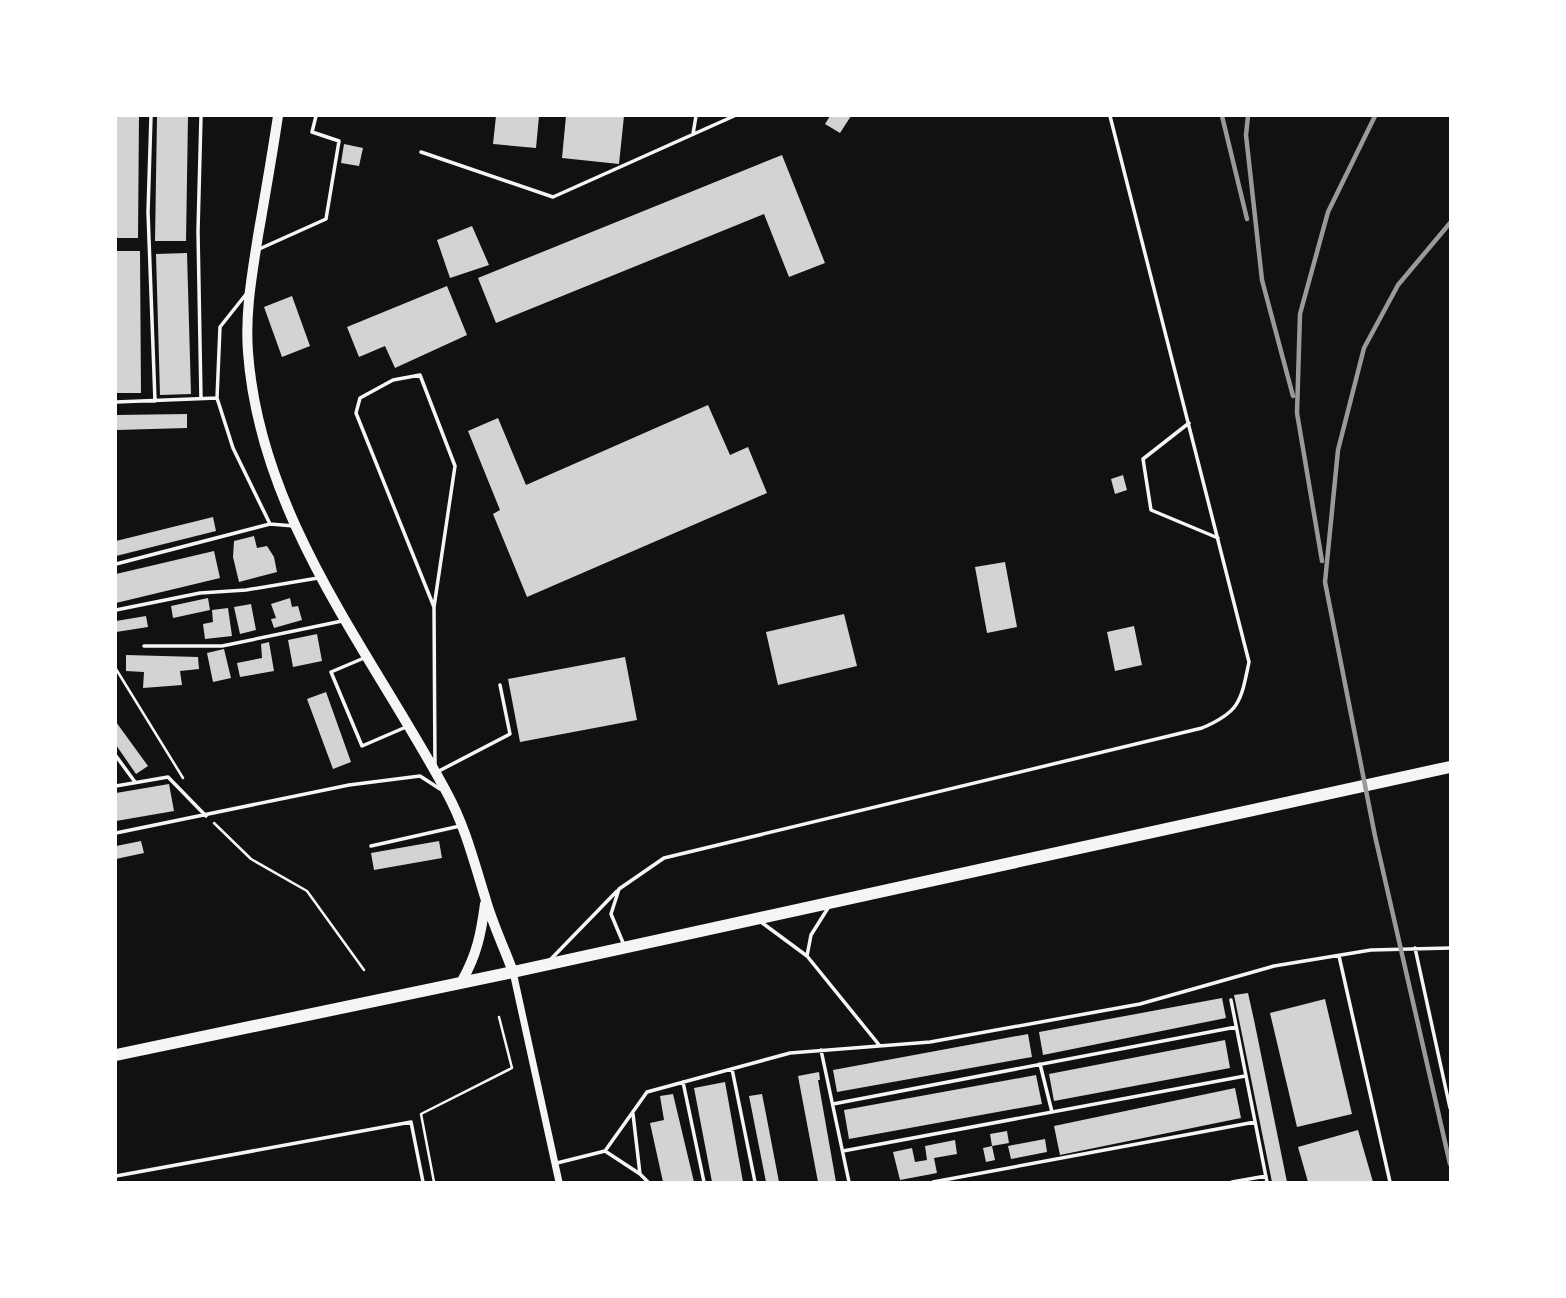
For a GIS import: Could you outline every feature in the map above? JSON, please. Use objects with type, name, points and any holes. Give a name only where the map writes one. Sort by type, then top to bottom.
[{"type":"main road","points":[[116,1055],[513,972],[1451,767]]},
{"type":"street","points":[[278,116],[248,292],[248,355],[259,418],[276,475],[320,577],[448,793],[462,826],[485,900],[513,972],[559,1182]]},
{"type":"street","points":[[462,981],[480,943],[485,900]]},
{"type":"lane","points":[[151,116],[148,212],[155,401]]},
{"type":"lane","points":[[201,116],[198,231],[201,399]]},
{"type":"lane","points":[[256,251],[327,219],[339,141],[312,132],[316,116]]},
{"type":"lane","points":[[693,134],[696,116]]},
{"type":"lane","points":[[421,152],[554,197],[734,116]]},
{"type":"lane","points":[[546,964],[619,889],[664,858],[1202,728],[1225,718],[1242,696],[1249,662],[1110,116]]},
{"type":"lane","points":[[248,292],[220,327],[217,398],[233,448],[270,524]]},
{"type":"lane","points":[[434,607],[356,413],[360,398],[393,380],[421,375],[455,466],[434,607],[435,773],[510,734],[500,685]]},
{"type":"lane","points":[[116,402],[217,398]]},
{"type":"lane","points":[[1189,423],[1143,459],[1151,510],[1218,538]]},
{"type":"lane","points":[[116,564],[270,524],[296,526]]},
{"type":"lane","points":[[116,610],[200,593],[246,590],[320,577]]},
{"type":"lane","points":[[144,646],[222,646],[344,621]]},
{"type":"lane","points":[[366,658],[331,672],[362,746],[408,727]]},
{"type":"lane","points":[[116,756],[136,782]]},
{"type":"lane","points":[[116,833],[349,786],[420,776],[448,793]]},
{"type":"lane","points":[[116,786],[168,777],[206,816]]},
{"type":"lane","points":[[371,846],[462,826]]},
{"type":"lane","points":[[619,889],[611,914],[625,947]]},
{"type":"lane","points":[[807,956],[811,935],[832,902]]},
{"type":"lane","points":[[756,918],[807,956],[880,1046]]},
{"type":"lane","points":[[555,1163],[605,1151],[647,1092],[790,1053],[930,1042],[1140,1003],[1273,966],[1371,950],[1450,947]]},
{"type":"lane","points":[[1415,948],[1451,1108]]},
{"type":"lane","points":[[1339,956],[1390,1182]]},
{"type":"lane","points":[[1231,1000],[1267,1182]]},
{"type":"lane","points":[[833,1104],[1236,1027]]},
{"type":"lane","points":[[821,1051],[849,1182]]},
{"type":"lane","points":[[1040,1065],[1052,1112]]},
{"type":"lane","points":[[733,1069],[755,1182]]},
{"type":"lane","points":[[842,1151],[1245,1076]]},
{"type":"lane","points":[[683,1082],[704,1182]]},
{"type":"lane","points":[[633,1112],[640,1174]]},
{"type":"lane","points":[[116,1176],[411,1122],[423,1182]]},
{"type":"lane","points":[[933,1182],[1255,1122]]},
{"type":"lane","points":[[605,1151],[648,1182]]},
{"type":"lane","points":[[1232,1182],[1266,1176]]},
{"type":"path","points":[[116,669],[186,782]]},
{"type":"path","points":[[206,816],[251,859],[307,891],[364,970]]},
{"type":"path","points":[[434,1182],[421,1114],[512,1068],[499,1017]]},
{"type":"building","points":[[116,116],[139,116],[138,238],[116,238]]},
{"type":"building","points":[[157,116],[188,116],[186,241],[155,241]]},
{"type":"building","points":[[496,116],[539,116],[536,148],[493,144]]},
{"type":"building","points":[[566,116],[624,116],[619,164],[562,158]]},
{"type":"building","points":[[830,116],[851,116],[840,133],[825,124]]},
{"type":"building","points":[[344,144],[363,148],[359,166],[341,163]]},
{"type":"building","points":[[782,155],[825,263],[789,277],[764,214],[496,323],[478,278]]},
{"type":"building","points":[[472,226],[489,265],[450,278],[437,240]]},
{"type":"building","points":[[116,251],[140,251],[141,393],[116,393]]},
{"type":"building","points":[[187,253],[191,394],[160,395],[156,254]]},
{"type":"building","points":[[447,286],[467,335],[395,368],[385,346],[359,357],[347,327]]},
{"type":"building","points":[[292,296],[310,346],[282,357],[264,307]]},
{"type":"building","points":[[708,405],[730,455],[748,447],[767,493],[527,597],[493,514],[500,510],[468,431],[498,418],[526,485]]},
{"type":"building","points":[[187,414],[187,428],[116,430],[116,415]]},
{"type":"building","points":[[1123,475],[1127,490],[1115,494],[1111,479]]},
{"type":"building","points":[[213,517],[216,531],[116,556],[116,541]]},
{"type":"building","points":[[254,536],[257,548],[267,546],[274,557],[277,572],[239,582],[233,557],[234,541]]},
{"type":"building","points":[[214,551],[220,578],[116,603],[116,574]]},
{"type":"building","points":[[1005,562],[1017,627],[987,633],[975,567]]},
{"type":"building","points":[[208,598],[210,610],[173,618],[171,606]]},
{"type":"building","points":[[290,598],[292,607],[298,606],[302,620],[274,628],[271,619],[276,618],[271,604]]},
{"type":"building","points":[[251,604],[256,630],[240,634],[234,607]]},
{"type":"building","points":[[228,608],[232,636],[205,639],[203,624],[213,622],[212,610]]},
{"type":"building","points":[[844,614],[857,666],[778,685],[766,632]]},
{"type":"building","points":[[146,616],[148,627],[116,632],[116,621]]},
{"type":"building","points":[[1134,626],[1142,665],[1115,671],[1107,632]]},
{"type":"building","points":[[317,634],[322,661],[293,667],[288,640]]},
{"type":"building","points":[[269,642],[274,671],[240,677],[237,663],[262,658],[261,644]]},
{"type":"building","points":[[224,649],[231,678],[213,682],[207,653]]},
{"type":"building","points":[[126,655],[198,657],[199,669],[180,671],[182,685],[143,688],[144,672],[126,671]]},
{"type":"building","points":[[625,657],[637,720],[520,742],[508,679]]},
{"type":"building","points":[[326,692],[351,762],[333,769],[307,699]]},
{"type":"building","points":[[116,722],[148,766],[136,774],[116,745]]},
{"type":"building","points":[[169,784],[174,811],[116,821],[116,793]]},
{"type":"building","points":[[141,841],[144,853],[116,859],[116,846]]},
{"type":"building","points":[[439,841],[442,858],[374,870],[371,853]]},
{"type":"building","points":[[1248,993],[1287,1182],[1272,1182],[1234,995]]},
{"type":"building","points":[[1222,998],[1226,1018],[1043,1055],[1039,1032]]},
{"type":"building","points":[[1325,999],[1352,1114],[1297,1127],[1270,1013]]},
{"type":"building","points":[[1028,1034],[1032,1057],[837,1092],[833,1070]]},
{"type":"building","points":[[1225,1040],[1230,1068],[1054,1101],[1049,1074]]},
{"type":"building","points":[[819,1072],[818,1080],[836,1182],[818,1182],[798,1076]]},
{"type":"building","points":[[1036,1075],[1042,1104],[849,1139],[844,1110]]},
{"type":"building","points":[[725,1082],[743,1182],[712,1182],[694,1088]]},
{"type":"building","points":[[1235,1088],[1241,1118],[1060,1155],[1054,1126]]},
{"type":"building","points":[[673,1094],[694,1182],[663,1182],[650,1123],[664,1120],[660,1096]]},
{"type":"building","points":[[762,1094],[779,1182],[766,1182],[749,1096]]},
{"type":"building","points":[[1358,1130],[1373,1182],[1308,1182],[1298,1147]]},
{"type":"building","points":[[1007,1131],[1009,1143],[992,1146],[990,1134]]},
{"type":"building","points":[[1045,1139],[1047,1152],[1011,1159],[1008,1146]]},
{"type":"building","points":[[955,1140],[957,1154],[934,1158],[937,1173],[900,1180],[893,1152],[912,1148],[915,1162],[927,1160],[925,1146]]},
{"type":"building","points":[[992,1146],[995,1160],[986,1162],[983,1148]]},
{"type":"railway","points":[[1222,116],[1247,219]]},
{"type":"railway","points":[[1248,116],[1246,135],[1262,280],[1293,396]]},
{"type":"railway","points":[[1322,561],[1297,413],[1300,314],[1328,212],[1375,116]]},
{"type":"railway","points":[[1450,223],[1398,285],[1364,348],[1338,450],[1325,582],[1375,836],[1450,1164]]}]
